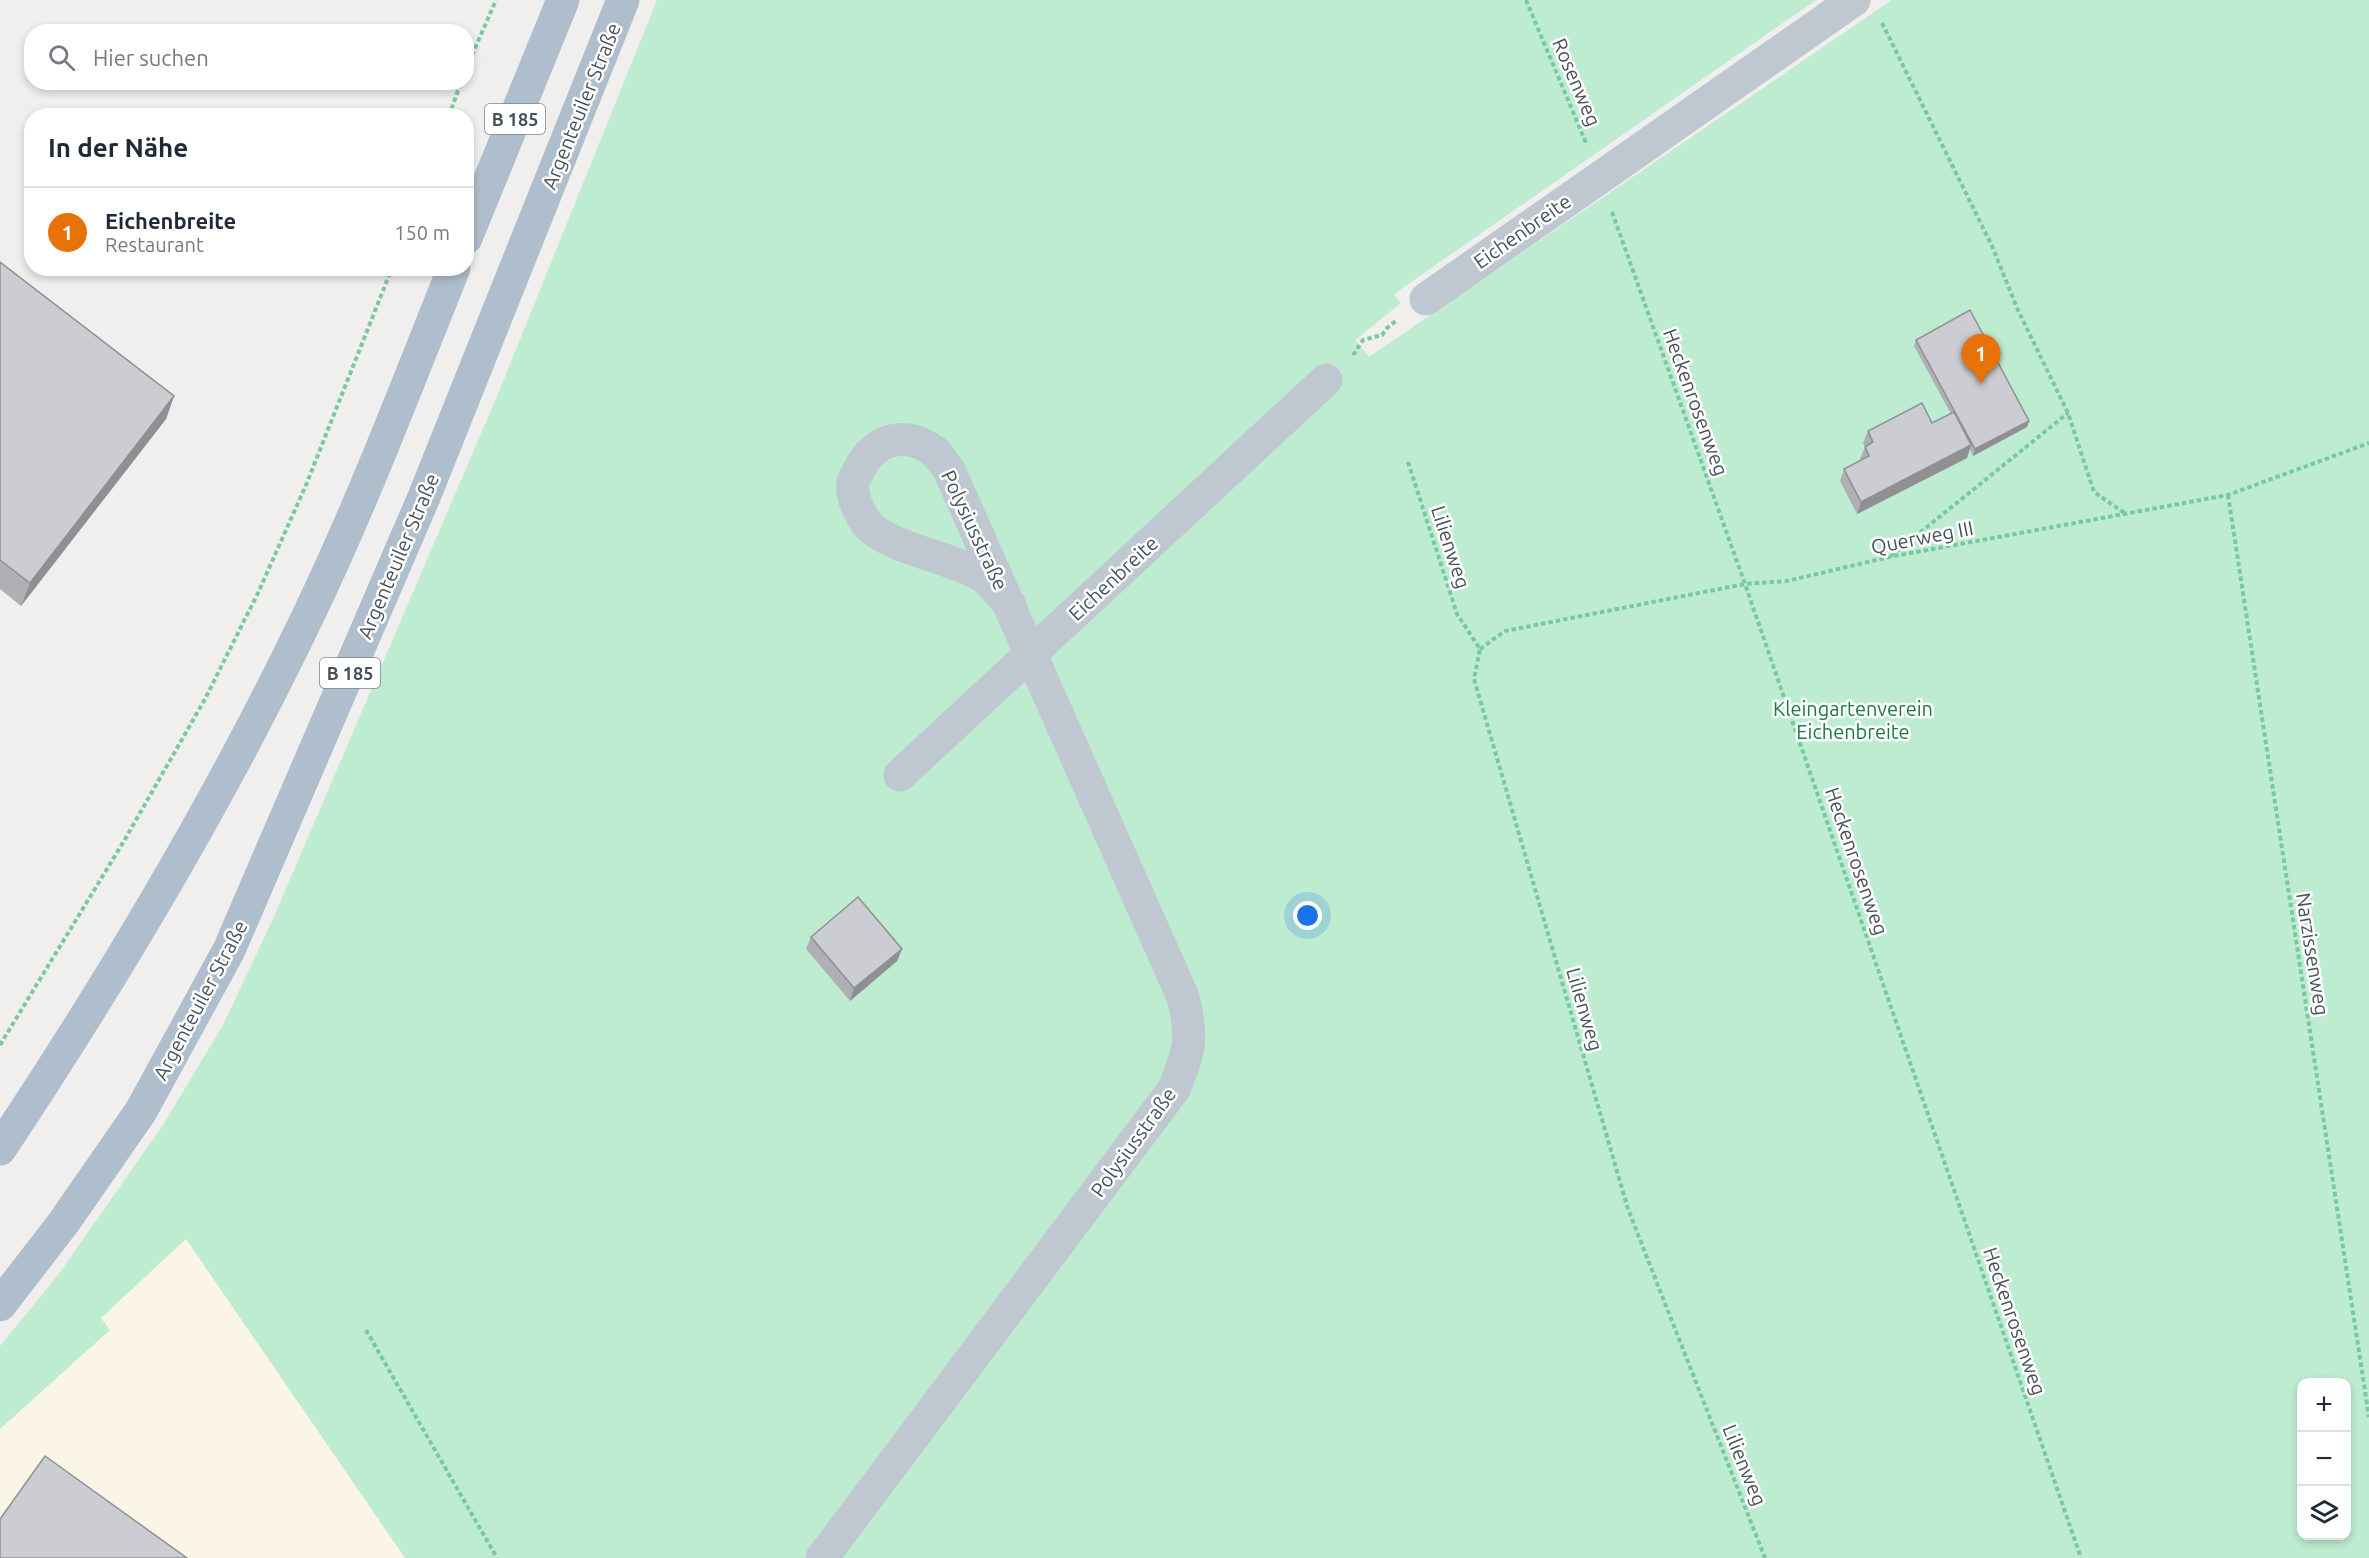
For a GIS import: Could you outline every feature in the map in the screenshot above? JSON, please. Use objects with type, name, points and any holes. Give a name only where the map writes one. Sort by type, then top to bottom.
[{"type":"main road","name":"B 185","points":[[474,218],[563,0]]},
{"type":"main road","name":"Argenteuiler Straße","points":[[0,1305],[64,1222],[141,1111],[229,950],[419,508],[623,0]]},
{"type":"main road","name":"B 185","points":[[0,1149],[59,1060],[129,944],[269,695],[308,617],[365,488],[451,276]]},
{"type":"street","name":"Eichenbreite","points":[[1426,299],[1600,176],[1866,6]]},
{"type":"street","name":"Eichenbreite","points":[[900,775],[1326,380]]},
{"type":"street","name":"Polysiusstraße","points":[[822,1558],[1174,1089],[1188,1056],[1190,1027],[1183,997],[1032,654],[1010,605],[949,470],[936,453],[916,442],[894,440],[874,447],[862,462],[853,482],[855,502],[866,524],[886,538],[959,564],[983,576],[1010,605]]},
{"type":"path","points":[[474,51],[496,0]]},
{"type":"path","name":"Rosenweg","points":[[1526,0],[1600,176]]},
{"type":"path","points":[[1866,6],[1992,246],[2017,308],[2068,413],[2094,492],[2126,514]]},
{"type":"path","points":[[452,108],[458,90]]},
{"type":"path","name":"Heckenrosenweg","points":[[1600,176],[1745,584],[2081,1558]]},
{"type":"path","points":[[0,1045],[124,841],[210,688],[258,593],[306,485],[389,276]]},
{"type":"path","points":[[1326,380],[1357,351],[1363,340],[1382,335],[1387,328],[1426,299]]},
{"type":"path","points":[[1889,557],[2068,413]]},
{"type":"path","name":"Querweg III","points":[[1480,649],[1505,631],[1745,584],[1787,581],[1889,557],[2228,495],[2369,443]]},
{"type":"path","name":"Lilienweg","points":[[1408,462],[1457,614],[1480,649],[1474,679],[1628,1209],[1766,1558]]},
{"type":"path","name":"Narzissenweg","points":[[2228,495],[2369,1418]]},
{"type":"path","points":[[366,1330],[497,1558]]},
{"type":"shaded area","points":[[186,1239],[405,1558],[0,1558],[0,1429],[109,1330],[101,1318]]},
{"type":"green space","name":"Kleingartenverein Eichenbreite","points":[[657,0],[1816,0],[1394,294],[1401,303],[1355,340],[1369,357],[1892,0],[2369,0],[2369,1558],[405,1558],[186,1239],[101,1318],[110,1330],[0,1429],[0,1346],[58,1275],[163,1125],[223,1025],[272,921],[500,389]]},
{"type":"building","points":[[0,262],[174,396],[30,583],[0,560]]},
{"type":"building","points":[[1970,310],[2029,421],[1975,449],[1916,340]]},
{"type":"building","points":[[1922,403],[1932,423],[1954,412],[1971,445],[1861,502],[1844,469],[1869,456],[1865,447],[1873,442],[1868,431]]},
{"type":"building","points":[[858,897],[902,949],[854,988],[811,937]]},
{"type":"building","points":[[45,1456],[187,1558],[0,1558],[0,1519]]},
{"type":"place","name":"Eichenbreite","points":[[1981,384]]}]
